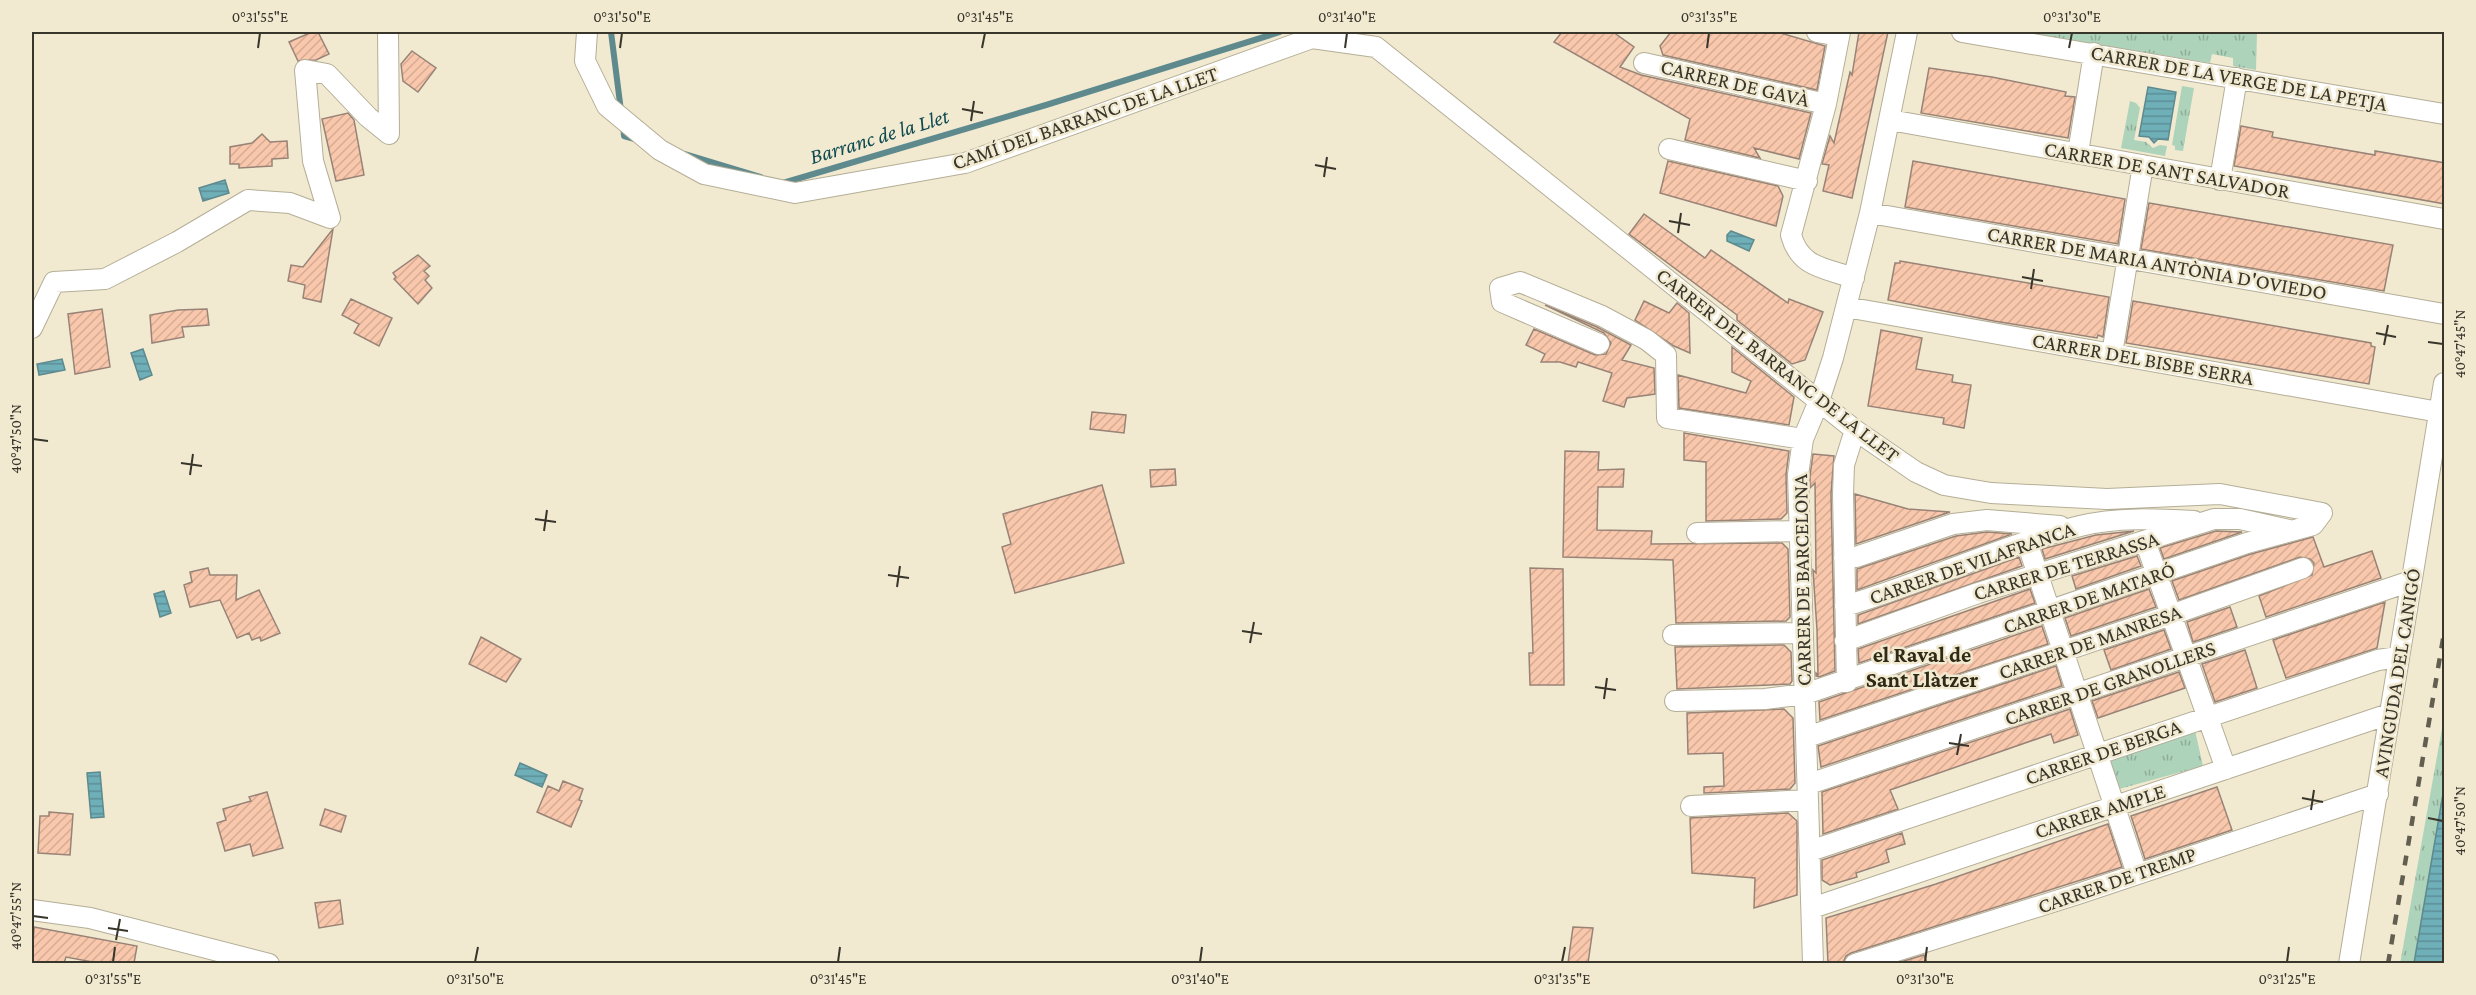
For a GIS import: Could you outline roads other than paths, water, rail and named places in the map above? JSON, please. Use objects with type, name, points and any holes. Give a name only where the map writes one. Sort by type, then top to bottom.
[{"type":"street","points":[[32,328],[54,282],[105,279],[177,242],[248,200],[290,203],[330,218],[313,161],[305,70],[327,74],[368,117],[389,134],[388,32]]},
{"type":"street","name":"CAMÍ DEL BARRANC DE LA LLET","points":[[587,32],[585,61],[607,106],[660,150],[704,174],[795,193],[965,163],[1311,38],[1376,47],[1572,203]]},
{"type":"street","points":[[1817,32],[1839,34],[1826,104],[1791,236],[1796,252],[1809,263],[1854,278]]},
{"type":"street","name":"CARRER DE BARCELONA","points":[[1813,963],[1798,474],[1803,439],[1820,401],[1854,278],[1908,32]]},
{"type":"street","name":"CARRER DE LA VERGE DE LA PETJA","points":[[1962,32],[2445,114]]},
{"type":"street","points":[[2078,153],[2094,53]]},
{"type":"street","name":"CARRER DE GAVÀ","points":[[1644,63],[1826,104]]},
{"type":"street","points":[[2220,180],[2238,78]]},
{"type":"street","name":"CARRER DE SANT SALVADOR","points":[[1890,120],[2445,219]]},
{"type":"street","points":[[1669,149],[1807,181]]},
{"type":"street","points":[[2112,354],[2143,165]]},
{"type":"street","name":"CARRER DEL BARRANC DE LA LLET","points":[[1572,203],[1855,430],[1916,472],[1944,485],[1991,493],[2047,498],[2107,499],[2220,494],[2322,513]]},
{"type":"street","name":"CARRER DE MARIA ANTÒNIA D'OVIEDO","points":[[1870,213],[2445,314]]},
{"type":"street","points":[[1599,344],[1502,302],[1500,288],[1520,282],[1602,316],[1647,340],[1666,356],[1667,418],[1803,439]]},
{"type":"street","name":"CARRER DEL BISBE SERRA","points":[[1846,307],[2439,412]]},
{"type":"street","name":"AVINGUDA DEL CANIGÓ","points":[[2349,963],[2445,383]]},
{"type":"street","points":[[1847,682],[1844,465],[1855,430]]},
{"type":"street","name":"CARRER DE MATARÓ","points":[[1675,701],[1765,699],[1805,694],[1847,682],[2247,543],[2313,525],[2322,513]]},
{"type":"street","name":"CARRER DE VILAFRANCA","points":[[1845,606],[2082,525],[2154,519],[2207,522]]},
{"type":"street","name":"CARRER DE TERRASSA","points":[[1845,641],[1978,593],[2207,522],[2240,519],[2291,531]]},
{"type":"street","points":[[1844,558],[1856,557],[1953,524],[1988,520],[2039,526],[2082,525]]},
{"type":"street","points":[[1697,533],[1798,531]]},
{"type":"street","points":[[2145,541],[2226,769]]},
{"type":"street","points":[[2027,542],[2137,874]]},
{"type":"street","name":"CARRER DE MANRESA","points":[[1807,736],[2171,615],[2303,568]]},
{"type":"street","name":"CARRER DE GRANOLLERS","points":[[1690,806],[1809,792],[2077,693],[2411,581]]},
{"type":"street","points":[[1673,635],[1802,633]]},
{"type":"street","name":"CARRER DE BERGA","points":[[1810,851],[2378,660],[2398,657]]},
{"type":"street","name":"CARRER AMPLE","points":[[1812,908],[2390,714]]},
{"type":"street","name":"CARRER DE TREMP","points":[[1855,963],[1961,932],[2378,794]]},
{"type":"street","points":[[32,910],[90,918],[269,963]]},
{"type":"water","points":[[2148,87],[2176,92],[2168,140],[2158,139],[2154,143],[2149,137],[2139,136]]},
{"type":"water","points":[[225,180],[229,193],[203,201],[199,188]]},
{"type":"water","points":[[1731,231],[1754,240],[1749,251],[1727,241],[1727,235]]},
{"type":"water","points":[[143,349],[152,375],[140,380],[131,353]]},
{"type":"water","points":[[62,359],[65,370],[39,375],[37,364]]},
{"type":"water","points":[[164,591],[171,613],[160,617],[154,594]]},
{"type":"water","points":[[520,763],[547,775],[542,787],[515,775]]},
{"type":"water","points":[[100,772],[104,817],[91,818],[87,773]]},
{"type":"water","points":[[2444,788],[2443,963],[2414,963]]},
{"type":"waterway","name":"Barranc de la Llet","points":[[611,32],[621,111]]},
{"type":"waterway","name":"Barranc de la Llet","points":[[783,183],[1046,105],[1280,32]]},
{"type":"waterway","name":"Barranc de la Llet","points":[[623,124],[624,136],[638,140]]},
{"type":"waterway","name":"Barranc de la Llet","points":[[685,154],[761,177]]},
{"type":"railway","points":[[2388,964],[2444,633]]},
{"type":"district","name":"el Raval de Sant Llàtzer","points":[[1922,666]]}]
